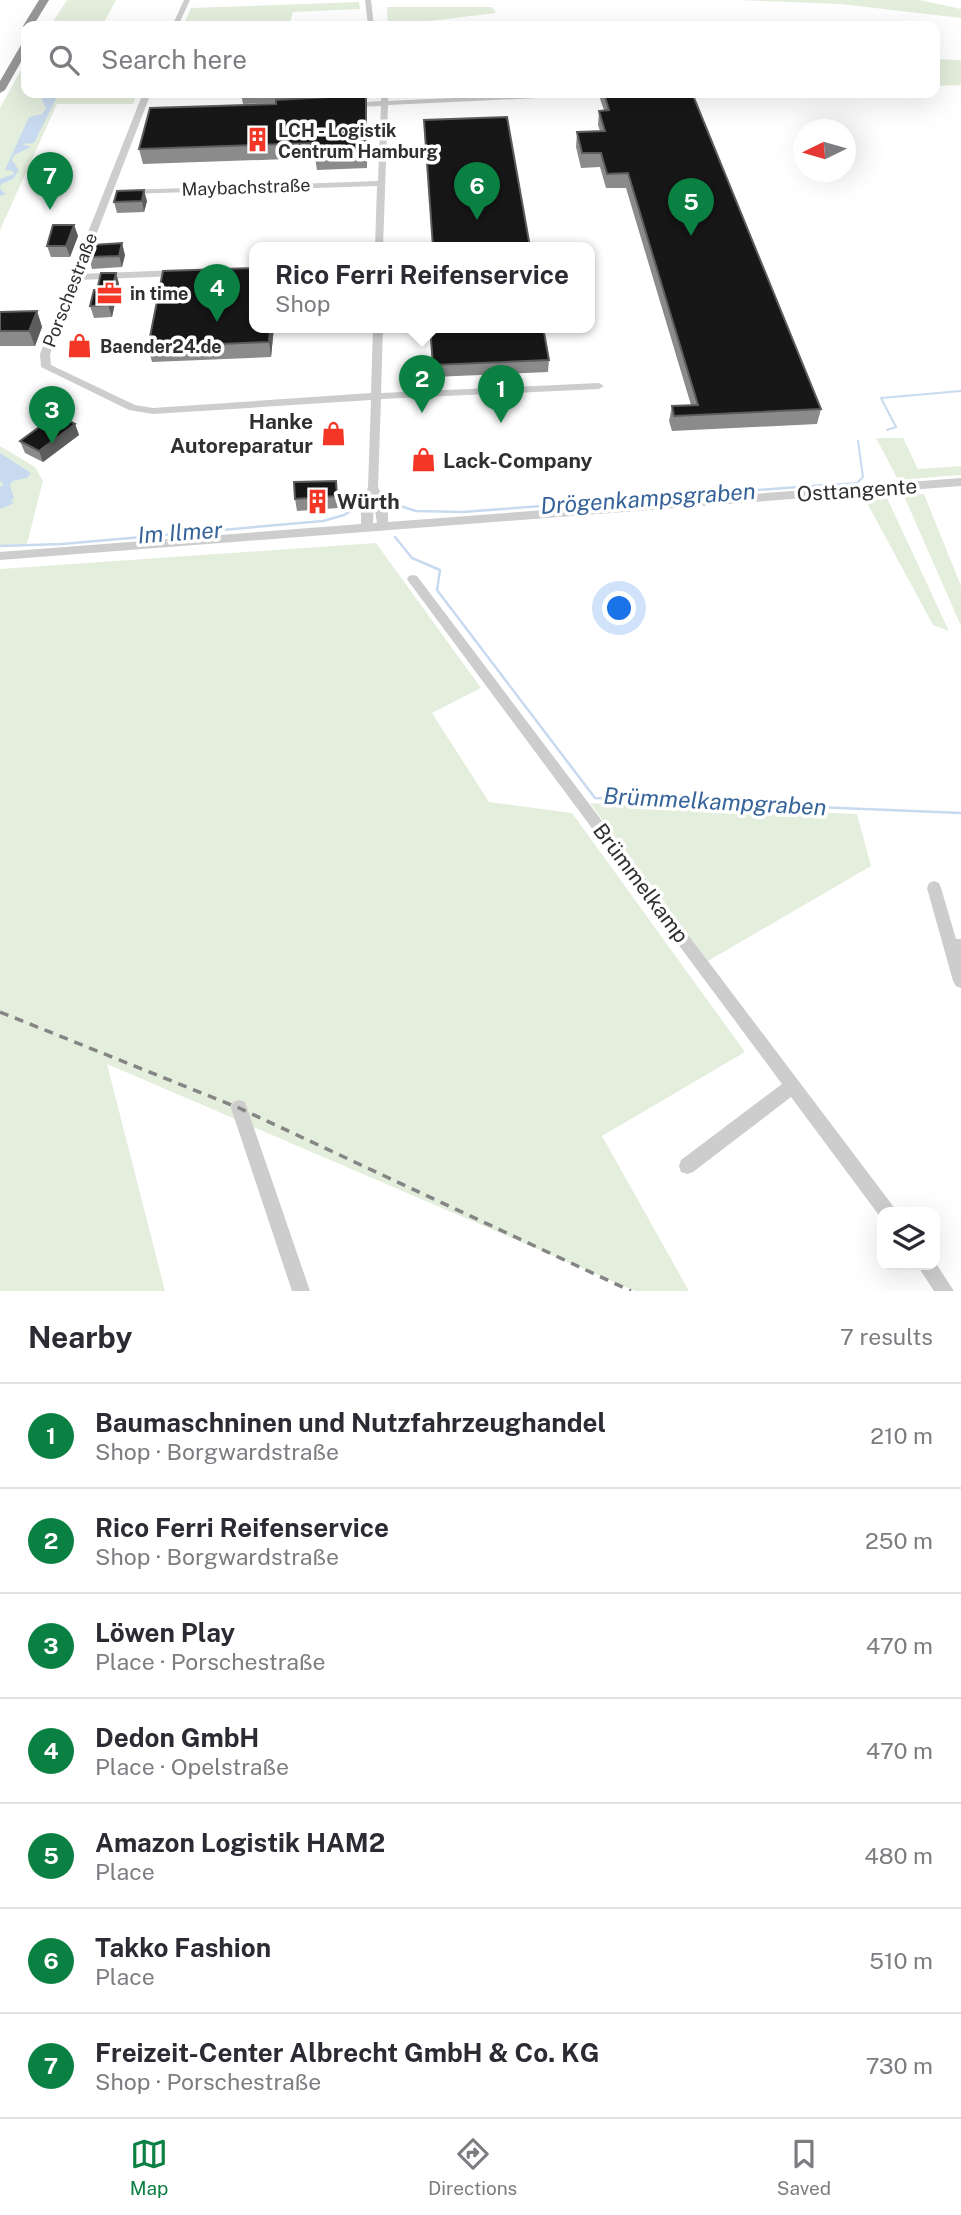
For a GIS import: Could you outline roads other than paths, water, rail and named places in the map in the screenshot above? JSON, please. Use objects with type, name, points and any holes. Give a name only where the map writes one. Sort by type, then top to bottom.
[{"type":"highway","points":[[31,21],[44,0]]},
{"type":"highway","points":[[40,21],[53,0]]},
{"type":"highway","points":[[0,73],[21,38]]},
{"type":"highway","points":[[0,90],[21,54]]},
{"type":"street","points":[[177,21],[187,0]]},
{"type":"street","points":[[368,0],[370,21]]},
{"type":"street","name":"Porschestraße","points":[[145,98],[45,354],[46,367],[133,408],[153,411],[377,396]]},
{"type":"street","points":[[379,242],[385,98]]},
{"type":"street","points":[[344,105],[494,98]]},
{"type":"street","points":[[137,117],[155,116]]},
{"type":"street","name":"Maybachstraße","points":[[108,192],[383,183]]},
{"type":"street","points":[[75,277],[187,273]]},
{"type":"street","points":[[367,528],[367,510],[373,487],[378,333]]},
{"type":"street","points":[[377,396],[599,386]]},
{"type":"street","name":"Osttangente","points":[[0,556],[961,482]]},
{"type":"street","points":[[373,487],[382,510],[383,527]]},
{"type":"street","name":"Brümmelkamp","points":[[414,579],[883,1207]]},
{"type":"street","points":[[934,888],[956,946],[961,981]]},
{"type":"street","points":[[687,1166],[793,1086]]},
{"type":"street","points":[[239,1108],[301,1291]]},
{"type":"street","points":[[930,1270],[945,1291]]},
{"type":"water","points":[[43,98],[56,98],[34,143],[22,144],[31,147],[14,155],[12,160],[19,170],[13,179],[1,184],[0,189],[0,179],[14,174],[13,171],[5,170],[29,117],[42,114],[46,108]]},
{"type":"water","points":[[0,453],[31,473],[27,478],[12,481],[10,486],[14,497],[11,501],[14,503],[0,509],[0,487],[4,485],[0,481]]},
{"type":"waterway","name":"Drögenkampsgraben","points":[[887,430],[896,427],[881,398],[961,391]]},
{"type":"waterway","name":"Drögenkampsgraben","points":[[801,487],[857,483],[863,477],[858,441]]},
{"type":"waterway","name":"Drögenkampsgraben","points":[[397,505],[416,511],[462,512],[825,485]]},
{"type":"waterway","name":"Im Ilmer","points":[[0,546],[62,544],[323,521],[344,515],[358,507]]},
{"type":"waterway","name":"Brümmelkampgraben","points":[[395,537],[412,558],[440,570],[437,590],[595,798],[961,813]]},
{"type":"railway","points":[[0,1012],[239,1108],[631,1291]]},
{"type":"place","name":"LCH - Logistik Centrum Hamburg","points":[[258,140]]},
{"type":"place","name":"Freizeit-Center Albrecht GmbH & Co. KG","points":[[50,210]]},
{"type":"place","name":"Takko Fashion","points":[[477,220]]},
{"type":"place","name":"Amazon Logistik HAM2","points":[[691,236]]},
{"type":"place","name":"in time","points":[[110,293]]},
{"type":"place","name":"Dedon GmbH","points":[[217,322]]},
{"type":"place","name":"Baender24.de","points":[[80,346]]},
{"type":"place","name":"Rico Ferri Reifenservice","points":[[422,413]]},
{"type":"place","name":"Baumaschninen und Nutzfahrzeughandel","points":[[501,423]]},
{"type":"place","name":"Hanke Autoreparatur","points":[[333,433]]},
{"type":"place","name":"Löwen Play","points":[[52,444]]},
{"type":"place","name":"Lack-Company","points":[[423,460]]},
{"type":"place","name":"Würth","points":[[317,501]]}]
